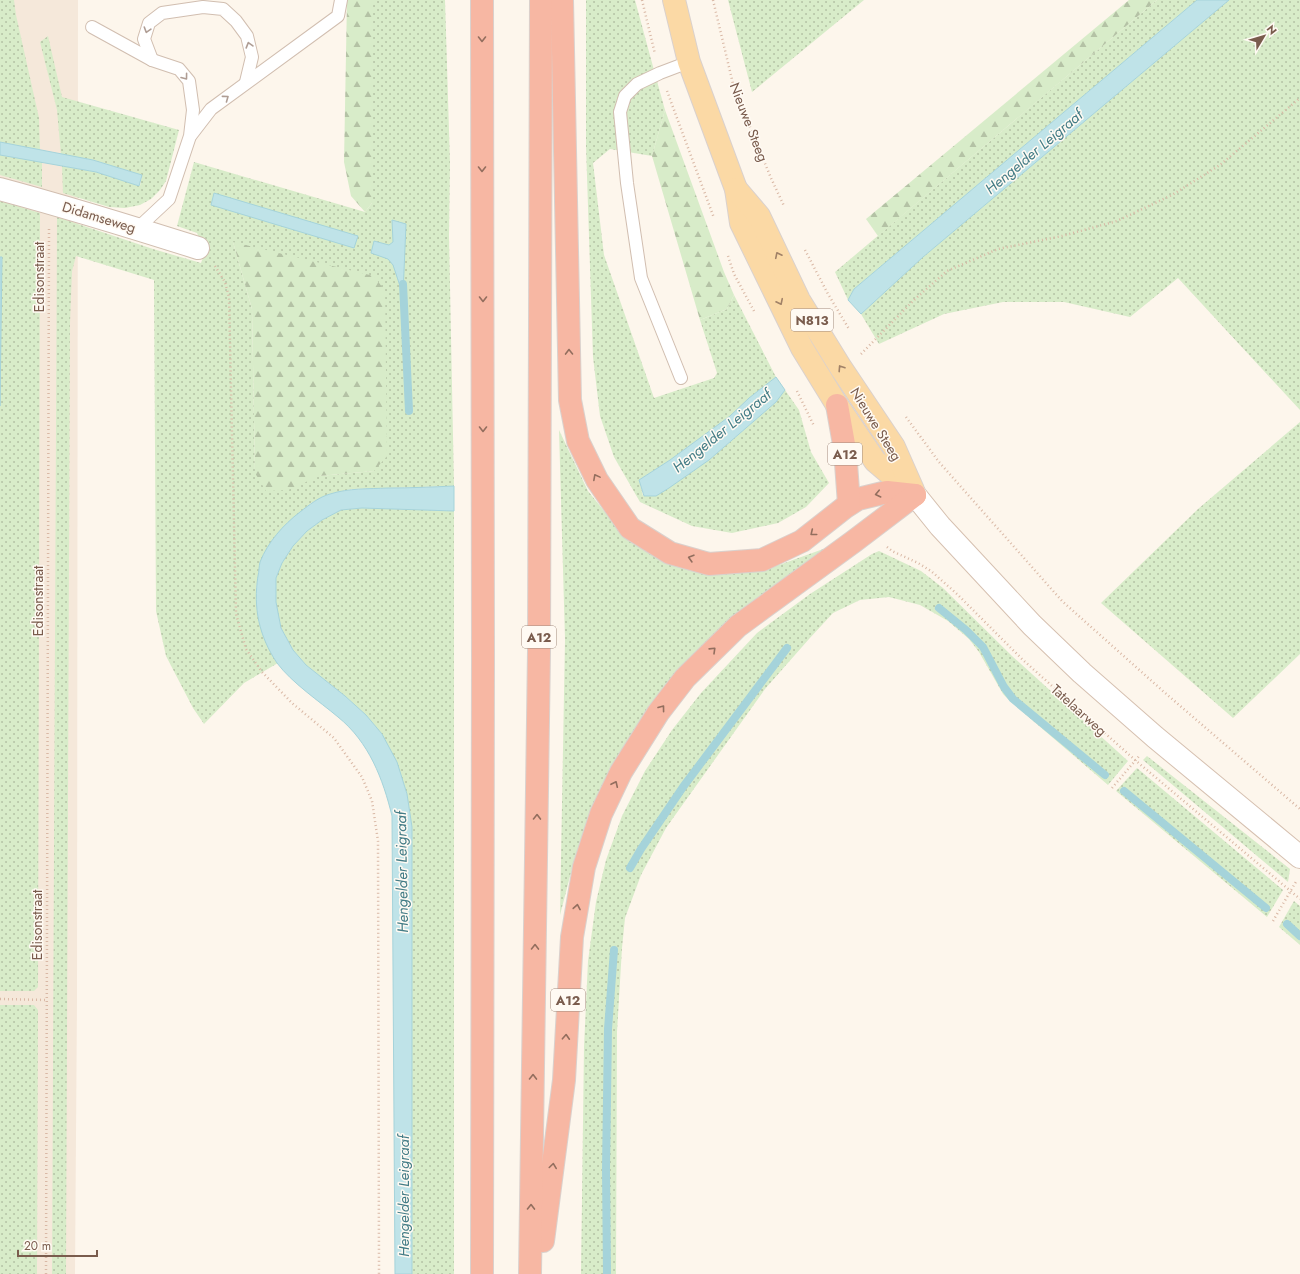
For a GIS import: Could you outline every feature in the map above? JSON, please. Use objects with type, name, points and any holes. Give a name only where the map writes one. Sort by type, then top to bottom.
[{"type":"highway","points":[[482,0],[482,1274]]},
{"type":"highway","name":"A12","points":[[530,1274],[539,652],[541,0]]},
{"type":"highway","points":[[562,0],[570,400],[578,441],[597,480],[630,528],[670,552],[709,564],[762,560],[802,542],[849,504],[858,499],[887,492],[915,495]]},
{"type":"highway","name":"A12","points":[[837,405],[845,450],[849,504]]},
{"type":"highway","name":"A12","points":[[538,1274],[564,1080],[572,937],[584,867],[601,814],[621,772],[658,713],[685,678],[738,626],[915,495]]},
{"type":"main road","name":"Nieuwe Steeg","points":[[674,0],[689,62],[736,189],[741,223],[802,348],[837,405],[875,461],[915,495]]},
{"type":"main road","name":"Didamseweg","points":[[0,189],[138,228],[198,248]]},
{"type":"main road","name":"Nieuwe Steeg","points":[[736,189],[759,216],[799,300],[841,368],[894,447],[915,495]]},
{"type":"main road","name":"Tatelaarweg","points":[[915,495],[940,526],[1032,625],[1082,673],[1300,857]]},
{"type":"lane","points":[[190,136],[211,109],[338,16],[341,0]]},
{"type":"lane","points":[[152,60],[144,40],[149,23],[162,13],[203,7],[223,9],[236,21],[246,36],[252,57],[246,82]]},
{"type":"lane","points":[[92,27],[152,60],[178,69],[189,81],[193,110],[190,136],[169,199],[138,228]]},
{"type":"lane","points":[[681,378],[641,278],[627,183],[620,112],[625,96],[637,84],[689,62]]},
{"type":"path","name":"Nieuwe Steeg","points":[[712,0],[734,88],[784,206]]},
{"type":"path","points":[[841,368],[862,353],[915,299],[947,271],[998,249],[1062,236],[1117,221],[1172,195],[1220,165],[1300,98]]},
{"type":"path","name":"Edisonstraat","points":[[46,1274],[49,202]]},
{"type":"path","points":[[198,248],[213,263],[225,282],[229,297],[236,614],[246,649],[262,672],[292,703],[334,738],[362,778],[372,801],[378,841],[379,1274]]},
{"type":"path","points":[[804,248],[828,294],[851,333]]},
{"type":"path","points":[[858,346],[862,353]]},
{"type":"path","name":"Nieuwe Steeg","points":[[902,411],[939,462],[1062,601],[1164,692],[1300,809]]},
{"type":"path","name":"Tatelaarweg","points":[[868,531],[892,551],[918,563],[936,576],[957,594],[1024,660],[1135,760],[1300,899]]},
{"type":"path","points":[[1112,788],[1155,736]]},
{"type":"path","points":[[1272,921],[1300,875]]},
{"type":"path","points":[[0,999],[46,1000]]},
{"type":"shaded area","points":[[0,0],[78,0],[77,999],[75,1274],[0,1274]]},
{"type":"green space","points":[[0,0],[14,0],[39,118],[40,150],[0,142]]},
{"type":"green space","points":[[347,0],[372,0],[372,203],[365,212],[351,196],[344,162]]},
{"type":"green space","points":[[372,0],[445,0],[450,163],[449,236],[454,486],[352,489],[329,494],[311,503],[273,539],[260,563],[256,590],[265,640],[278,663],[244,683],[204,724],[193,708],[166,656],[156,611],[154,280],[76,256],[72,271],[70,323],[66,1274],[52,1274],[57,217],[153,249],[201,263],[205,252],[197,233],[177,226],[194,162],[365,212],[372,203]],"holes":[[[233,242],[374,471],[319,476],[255,473],[252,309]]]},
{"type":"green space","points":[[586,0],[635,0],[665,110],[652,156],[610,149],[593,163],[604,255],[654,398],[714,378],[717,373],[700,320],[727,309],[734,295],[776,377],[749,398],[730,416],[670,460],[639,480],[643,496],[709,460],[776,402],[785,390],[799,410],[811,452],[829,483],[806,507],[778,523],[732,533],[692,526],[640,502],[614,457],[600,416],[593,357],[586,146]]},
{"type":"green space","points":[[728,0],[864,0],[752,92]]},
{"type":"green space","points":[[1129,0],[1157,0],[878,236],[866,219]]},
{"type":"green space","points":[[1157,0],[1197,0],[854,289],[848,300],[835,272]]},
{"type":"green space","points":[[1229,0],[1300,0],[1300,410],[1178,278],[1130,317],[1064,302],[1003,302],[944,314],[879,344],[861,314],[923,257]]},
{"type":"green space","points":[[48,36],[62,97],[179,130],[166,181],[151,199],[140,205],[125,208],[109,207],[63,193],[62,166],[96,172],[140,186],[142,175],[93,160],[61,155],[57,110],[40,42]]},
{"type":"green space","points":[[665,110],[724,272],[734,295],[727,309],[700,320],[652,156]]},
{"type":"green space","points":[[0,155],[42,162],[42,187],[0,175]]},
{"type":"green space","points":[[0,201],[40,213],[38,987],[34,991],[0,991]]},
{"type":"green space","points":[[233,242],[374,276],[385,291],[387,456],[374,471],[319,476],[288,490],[266,491],[255,473],[252,309]]},
{"type":"green space","points":[[1300,422],[1300,654],[1233,718],[1101,603],[1198,509]]},
{"type":"green space","points":[[559,430],[588,491],[621,532],[667,563],[714,575],[779,565],[826,548],[733,616],[683,667],[635,729],[602,791],[575,857],[560,915],[565,639]]},
{"type":"green space","points":[[362,508],[454,511],[454,1274],[412,1274],[412,827],[407,794],[382,734],[366,715],[306,665],[293,650],[281,628],[276,602],[276,578],[282,563],[293,546],[307,531],[322,520],[341,510]]},
{"type":"green space","points":[[879,551],[921,571],[943,588],[1012,656],[1128,761],[1108,785],[1003,694],[979,652],[969,639],[948,621],[920,605],[889,597],[860,600],[833,613],[765,689],[666,828],[641,875],[625,918],[622,948],[617,1032],[616,1274],[581,1274],[584,1047],[588,961],[596,902],[606,860],[622,816],[645,771],[672,730],[701,693],[757,633],[810,594]]},
{"type":"green space","points":[[1147,756],[1290,869],[1288,882],[1143,760]]},
{"type":"green space","points":[[1137,768],[1283,890],[1267,917],[1116,791]]},
{"type":"green space","points":[[1294,901],[1300,906],[1300,945],[1279,927]]},
{"type":"green space","points":[[0,1005],[34,1005],[38,1010],[37,1274],[0,1274]]},
{"type":"water","points":[[1197,0],[1229,0],[923,257],[861,314],[848,300],[854,289]]},
{"type":"water","points":[[0,142],[93,160],[142,175],[139,186],[96,172],[0,155]]},
{"type":"water","points":[[214,193],[358,236],[354,248],[211,205]]},
{"type":"water","points":[[392,220],[406,224],[403,295],[393,265],[388,259],[371,253],[374,241],[389,245],[393,242]]},
{"type":"water","points":[[0,257],[2,257],[0,406]]},
{"type":"water","name":"Hengelder Leigraaf","points":[[776,377],[785,390],[776,402],[709,460],[656,496],[644,496],[639,480],[670,460],[730,416],[749,398]]},
{"type":"water","points":[[454,486],[454,511],[362,508],[341,510],[322,520],[307,531],[293,546],[282,563],[276,578],[276,602],[281,628],[293,650],[306,665],[366,715],[382,734],[397,762],[407,794],[412,827],[412,1274],[395,1274],[392,816],[379,775],[358,738],[338,717],[290,678],[277,663],[262,632],[256,599],[260,562],[267,548],[282,528],[294,517],[322,497],[337,492],[351,490]]},
{"type":"waterway","points":[[403,284],[409,411]]},
{"type":"waterway","points":[[939,608],[966,630],[983,647],[1004,687],[1013,699],[1105,775]]},
{"type":"waterway","points":[[630,868],[683,787],[787,648]]},
{"type":"waterway","points":[[1124,791],[1266,908]]},
{"type":"waterway","points":[[1287,924],[1300,936]]},
{"type":"waterway","points":[[607,1274],[606,1169],[608,1029],[614,950]]}]
